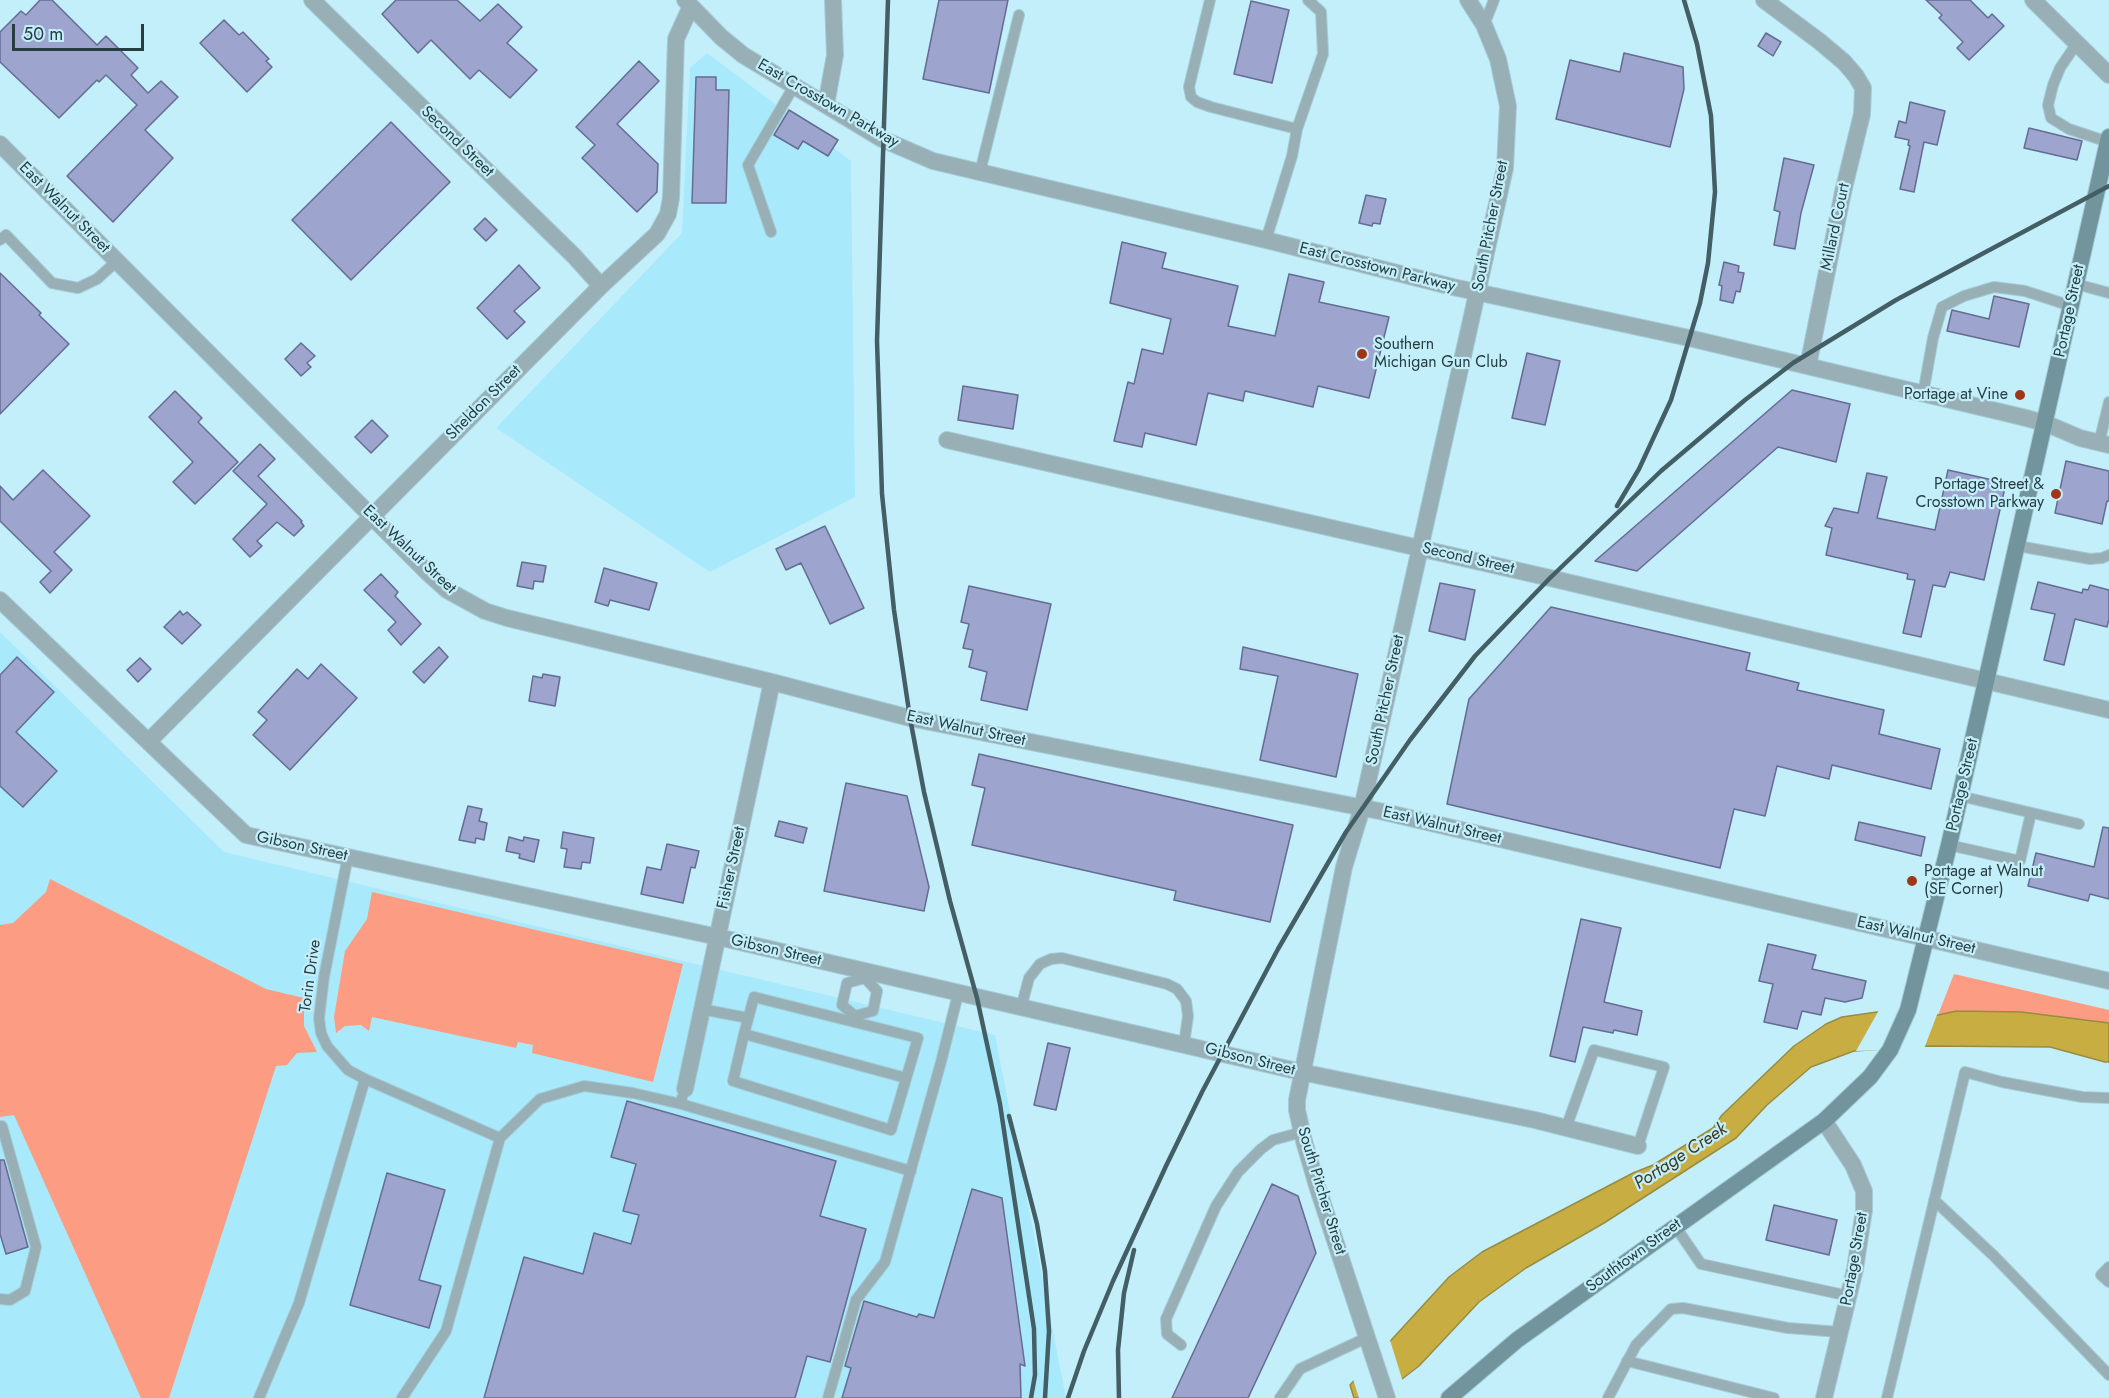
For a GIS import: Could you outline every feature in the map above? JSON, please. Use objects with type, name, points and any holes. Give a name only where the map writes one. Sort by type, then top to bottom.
[{"type":"main road","name":"Portage Street","points":[[1824,1120],[1870,1077],[1890,1050],[1908,1010],[1949,845],[2018,546],[2108,139]]},
{"type":"main road","name":"Southtown Street","points":[[1449,1398],[1517,1340],[1824,1120]]},
{"type":"street","name":"Second Street","points":[[312,0],[574,256],[601,286]]},
{"type":"street","points":[[826,105],[835,55],[833,0]]},
{"type":"street","name":"South Pitcher Street","points":[[1387,1398],[1366,1338],[1297,1110],[1301,1072],[1344,867],[1362,808],[1505,168],[1508,106],[1498,59],[1484,25],[1468,0]]},
{"type":"street","name":"Millard Court","points":[[1764,0],[1844,62],[1863,87],[1862,114],[1843,192],[1808,366]]},
{"type":"street","points":[[2033,0],[2109,75]]},
{"type":"street","name":"Sheldon Street","points":[[149,741],[601,286],[657,234],[668,214],[671,198],[676,39],[688,3]]},
{"type":"street","name":"East Crosstown Parkway","points":[[688,3],[721,37],[743,55],[882,139],[933,161],[1478,292],[1808,366],[2045,423],[2080,438],[2104,444]]},
{"type":"street","name":"East Walnut Street","points":[[0,144],[447,590],[485,610],[507,618],[910,718],[1362,808],[2109,981]]},
{"type":"street","name":"Second Street","points":[[947,440],[2109,710]]},
{"type":"street","name":"Gibson Street","points":[[0,600],[246,835],[718,938],[866,975],[1184,1044],[1301,1072],[1566,1128],[1638,1146]]},
{"type":"street","name":"Fisher Street","points":[[683,1096],[772,682]]},
{"type":"street","name":"Portage Street","points":[[1824,1120],[1853,1166],[1864,1191],[1864,1210],[1855,1269],[1824,1398]]},
{"type":"lane","points":[[1210,0],[1189,87],[1191,97],[1210,107],[1298,129]]},
{"type":"lane","points":[[1266,240],[1298,129],[1323,54],[1321,12],[1308,0]]},
{"type":"lane","points":[[1484,25],[1494,0]]},
{"type":"lane","points":[[980,172],[1019,15]]},
{"type":"lane","points":[[2077,43],[2060,68],[2053,85],[2048,105],[2051,118],[2069,129],[2108,139]]},
{"type":"lane","points":[[771,232],[748,165],[794,86]]},
{"type":"lane","points":[[0,240],[6,235],[52,283],[78,288],[97,279],[117,261]]},
{"type":"lane","points":[[2076,284],[2109,293]]},
{"type":"lane","points":[[1923,394],[1933,338],[1942,307],[1964,296],[1994,287],[2025,291],[2072,306]]},
{"type":"lane","points":[[2104,444],[2109,402]]},
{"type":"lane","points":[[2018,546],[2090,559],[2109,555]]},
{"type":"lane","points":[[1960,796],[2079,824]]},
{"type":"lane","points":[[1949,845],[2020,861],[2031,813]]},
{"type":"lane","name":"Torin Drive","points":[[348,856],[324,977],[319,1018],[321,1033],[327,1046],[348,1070],[500,1138]]},
{"type":"lane","points":[[1021,1008],[1029,978],[1040,964],[1051,959],[1062,958],[1167,984],[1177,989],[1186,1001],[1188,1016],[1184,1044]]},
{"type":"lane","points":[[866,975],[877,991],[873,1011],[855,1019],[842,1005],[847,983],[866,975]]},
{"type":"lane","points":[[828,1398],[856,1300],[885,1262],[958,994]]},
{"type":"lane","points":[[754,997],[855,1019],[918,1038],[891,1130],[733,1081],[748,1018],[754,997]]},
{"type":"lane","points":[[701,1009],[748,1018]]},
{"type":"lane","points":[[744,1034],[906,1078]]},
{"type":"lane","points":[[1566,1128],[1594,1050],[1664,1067],[1638,1146]]},
{"type":"lane","points":[[1887,1398],[1965,1072],[2002,1082],[2082,1097],[2109,1098]]},
{"type":"lane","points":[[259,1398],[298,1303],[366,1079]]},
{"type":"lane","points":[[402,1398],[446,1331],[500,1138],[540,1099],[584,1086],[633,1093],[683,1096],[911,1172]]},
{"type":"lane","points":[[0,1299],[10,1300],[26,1291],[36,1247],[2,1126]]},
{"type":"lane","points":[[1181,1345],[1167,1334],[1166,1319],[1216,1206],[1238,1172],[1261,1149],[1273,1140],[1302,1132]]},
{"type":"lane","points":[[1934,1200],[1994,1256],[2109,1375]]},
{"type":"lane","points":[[1675,1226],[1701,1263],[1849,1296]]},
{"type":"lane","points":[[1608,1398],[1636,1345],[1671,1309],[1683,1308],[1788,1328],[1840,1332]]},
{"type":"lane","points":[[1280,1398],[1300,1369],[1366,1338]]},
{"type":"lane","points":[[1627,1361],[1774,1398]]},
{"type":"shaded area","points":[[707,53],[851,161],[855,497],[710,572],[496,428],[682,233],[690,68]]},
{"type":"shaded area","points":[[0,632],[224,852],[995,1035],[1066,1398],[0,1398]]},
{"type":"shaded area","points":[[50,879],[266,989],[304,998],[304,1026],[317,1052],[297,1053],[287,1065],[276,1066],[169,1398],[141,1398],[14,1115],[0,1117],[0,925],[13,923],[46,892]]},
{"type":"shaded area","points":[[372,892],[683,964],[653,1082],[532,1053],[533,1045],[518,1042],[516,1048],[372,1017],[369,1031],[361,1025],[345,1026],[336,1033],[334,1017],[345,951],[367,919]]},
{"type":"shaded area","points":[[1954,974],[2109,1010],[2109,1023],[2021,1012],[1957,1011],[1938,1015]]},
{"type":"water","name":"Portage Creek","points":[[1957,1011],[2021,1012],[2109,1023],[2109,1062],[2050,1047],[1927,1046],[1854,1051],[1811,1067],[1767,1105],[1736,1138],[1604,1223],[1526,1268],[1479,1302],[1419,1366],[1402,1379],[1385,1398],[1354,1398],[1350,1385],[1449,1277],[1482,1252],[1633,1173],[1653,1165],[1713,1128],[1722,1115],[1794,1046],[1826,1024],[1842,1017],[1877,1012],[1938,1015]]},
{"type":"pier","points":[[1879,1010],[1938,1012],[1924,1049],[1856,1051]]},
{"type":"pier","points":[[1390,1340],[1403,1382],[1388,1398],[1359,1398],[1353,1379]]},
{"type":"building","points":[[40,0],[52,0],[97,45],[106,36],[138,68],[131,75],[148,93],[161,81],[178,97],[145,130],[173,158],[113,222],[67,176],[137,105],[106,75],[99,82],[97,80],[59,118],[0,62],[0,32],[21,11],[26,15]]},
{"type":"building","points":[[396,0],[457,0],[480,21],[498,4],[522,27],[507,43],[537,70],[510,98],[479,70],[470,79],[431,40],[418,53],[382,14]]},
{"type":"building","points":[[939,0],[1008,0],[989,93],[923,79]]},
{"type":"building","points":[[1926,0],[1970,0],[1988,18],[1992,14],[2004,26],[1969,60],[1957,48],[1963,42],[1939,18],[1942,15]]},
{"type":"building","points":[[1251,1],[1289,10],[1272,83],[1234,74]]},
{"type":"building","points":[[224,20],[239,35],[243,32],[269,59],[266,61],[272,67],[247,92],[200,43]]},
{"type":"building","points":[[1766,33],[1781,42],[1773,56],[1758,46]]},
{"type":"building","points":[[1624,53],[1683,67],[1684,89],[1670,147],[1556,119],[1570,60],[1620,72]]},
{"type":"building","points":[[639,61],[659,81],[617,124],[658,164],[657,192],[637,212],[582,158],[595,145],[576,127]]},
{"type":"building","points":[[696,77],[716,77],[716,90],[729,90],[726,203],[692,203]]},
{"type":"building","points":[[1910,102],[1945,111],[1937,145],[1924,142],[1914,192],[1900,189],[1910,146],[1908,145],[1909,140],[1895,137],[1899,121],[1906,123]]},
{"type":"building","points":[[789,110],[838,140],[828,156],[803,141],[798,149],[774,135]]},
{"type":"building","points":[[391,122],[450,182],[351,280],[292,220]]},
{"type":"building","points":[[2029,128],[2082,141],[2077,160],[2024,148]]},
{"type":"building","points":[[1784,158],[1814,165],[1801,213],[1795,249],[1774,245],[1780,212],[1774,210]]},
{"type":"building","points":[[1366,195],[1386,199],[1380,224],[1373,223],[1372,226],[1359,223]]},
{"type":"building","points":[[485,218],[497,230],[486,241],[474,229]]},
{"type":"building","points":[[1122,242],[1166,253],[1162,268],[1238,286],[1228,326],[1275,336],[1289,274],[1324,282],[1319,302],[1389,317],[1369,398],[1318,386],[1313,407],[1245,391],[1243,401],[1208,393],[1196,445],[1145,433],[1142,447],[1114,441],[1128,382],[1134,384],[1142,349],[1163,354],[1171,319],[1110,303]]},
{"type":"building","points":[[1724,262],[1739,266],[1738,272],[1744,273],[1740,292],[1736,291],[1733,303],[1720,300],[1722,286],[1719,285]]},
{"type":"building","points":[[519,265],[540,288],[514,311],[525,322],[507,339],[477,308]]},
{"type":"building","points":[[0,273],[69,344],[0,414]]},
{"type":"building","points":[[1994,296],[2029,304],[2019,347],[1947,331],[1952,310],[1989,319]]},
{"type":"building","points":[[301,343],[315,356],[307,363],[311,367],[301,376],[285,359]]},
{"type":"building","points":[[1527,353],[1560,361],[1545,425],[1512,418]]},
{"type":"building","points":[[963,386],[1018,395],[1013,429],[958,420]]},
{"type":"building","points":[[1792,390],[1850,404],[1836,462],[1778,447],[1637,571],[1595,561]]},
{"type":"building","points":[[175,391],[202,418],[198,422],[238,462],[195,504],[173,482],[193,462],[149,417]]},
{"type":"building","points":[[372,420],[388,436],[371,453],[355,437]]},
{"type":"building","points":[[260,444],[275,459],[258,476],[302,521],[304,526],[294,536],[277,522],[257,541],[262,546],[250,557],[233,539],[267,504],[233,471]]},
{"type":"building","points":[[2066,461],[2109,471],[2109,501],[2107,501],[2102,524],[2055,513]]},
{"type":"building","points":[[43,470],[90,516],[54,552],[72,570],[50,593],[40,582],[51,571],[0,521],[0,486],[13,500]]},
{"type":"building","points":[[1948,470],[2006,483],[1984,580],[1950,572],[1945,587],[1933,585],[1921,637],[1903,633],[1915,580],[1907,579],[1908,574],[1826,555],[1832,528],[1825,526],[1834,508],[1858,513],[1867,473],[1887,477],[1877,518],[1935,530]]},
{"type":"building","points":[[825,526],[864,608],[830,624],[801,563],[786,570],[776,549]]},
{"type":"building","points":[[522,562],[546,566],[543,582],[534,581],[533,589],[517,586]]},
{"type":"building","points":[[604,568],[657,583],[649,610],[610,600],[608,606],[595,602]]},
{"type":"building","points":[[381,574],[398,592],[395,596],[421,624],[401,645],[388,630],[396,622],[364,590]]},
{"type":"building","points":[[2038,582],[2082,593],[2083,589],[2088,590],[2090,585],[2109,590],[2107,627],[2075,619],[2064,665],[2044,660],[2055,614],[2031,609]]},
{"type":"building","points":[[1440,583],[1475,590],[1465,640],[1429,631]]},
{"type":"building","points":[[969,586],[1051,604],[1027,710],[981,700],[987,672],[969,667],[973,650],[963,648],[969,624],[961,622]]},
{"type":"building","points":[[1551,607],[1750,653],[1746,670],[1799,683],[1797,690],[1884,710],[1879,734],[1940,749],[1931,789],[1832,765],[1829,779],[1777,766],[1765,816],[1734,809],[1720,868],[1447,804],[1469,699]]},
{"type":"building","points":[[180,611],[183,615],[187,612],[201,625],[182,644],[164,627]]},
{"type":"building","points":[[439,647],[448,657],[424,683],[413,672]]},
{"type":"building","points":[[1243,647],[1358,674],[1336,777],[1260,760],[1278,676],[1240,669]]},
{"type":"building","points":[[17,657],[54,692],[16,732],[57,771],[23,807],[0,786],[0,675]]},
{"type":"building","points":[[140,658],[151,669],[138,682],[127,670]]},
{"type":"building","points":[[321,664],[357,698],[290,770],[253,735],[267,720],[258,712],[297,669],[308,679]]},
{"type":"building","points":[[543,674],[560,677],[555,706],[529,701],[533,676],[542,678]]},
{"type":"building","points":[[979,754],[1293,825],[1270,922],[1174,900],[1176,891],[972,845],[985,788],[972,785]]},
{"type":"building","points":[[846,783],[907,796],[929,887],[924,911],[824,891]]},
{"type":"building","points":[[468,806],[482,809],[479,821],[487,823],[484,840],[476,838],[475,843],[459,840]]},
{"type":"building","points":[[779,821],[807,828],[803,843],[775,836]]},
{"type":"building","points":[[1859,822],[1925,837],[1921,856],[1855,840]]},
{"type":"building","points":[[2103,827],[2109,828],[2109,899],[2090,894],[2088,901],[2028,886],[2036,853],[2094,867]]},
{"type":"building","points":[[563,832],[594,838],[590,863],[582,862],[581,869],[564,867],[567,849],[561,848]]},
{"type":"building","points":[[509,837],[523,841],[524,837],[539,840],[534,862],[519,858],[520,854],[506,851]]},
{"type":"building","points":[[667,844],[699,851],[695,868],[691,867],[683,903],[641,894],[647,867],[661,870]]},
{"type":"building","points":[[1581,919],[1621,928],[1604,1002],[1642,1011],[1637,1035],[1583,1027],[1575,1062],[1550,1056]]},
{"type":"building","points":[[1768,944],[1816,955],[1812,969],[1866,981],[1862,998],[1845,1002],[1825,998],[1821,1015],[1802,1011],[1797,1029],[1764,1022],[1773,984],[1759,981]]},
{"type":"building","points":[[1048,1043],[1070,1048],[1056,1110],[1034,1105]]},
{"type":"building","points":[[627,1101],[836,1161],[820,1216],[866,1229],[830,1362],[807,1356],[795,1398],[484,1398],[524,1257],[583,1274],[594,1233],[631,1244],[639,1215],[623,1211],[636,1164],[611,1157]]},
{"type":"building","points":[[0,1160],[4,1160],[28,1247],[6,1254],[0,1234]]},
{"type":"building","points":[[387,1173],[445,1190],[419,1280],[441,1286],[429,1328],[350,1305]]},
{"type":"building","points":[[1272,1184],[1298,1196],[1316,1253],[1248,1398],[1172,1398]]},
{"type":"building","points":[[972,1189],[1002,1198],[1025,1366],[1020,1364],[1021,1398],[842,1398],[851,1368],[845,1366],[864,1301],[917,1317],[919,1314],[934,1318]]},
{"type":"building","points":[[1774,1205],[1837,1220],[1829,1255],[1766,1240]]},
{"type":"railway","points":[[888,0],[877,341],[882,494],[894,610],[924,792],[950,901],[977,998],[1000,1104],[1034,1329],[1035,1375],[1031,1398]]},
{"type":"railway","points":[[1617,506],[1639,469],[1671,400],[1700,303],[1708,263],[1715,192],[1711,116],[1697,44],[1684,0]]},
{"type":"railway","points":[[1068,1398],[1084,1351],[1113,1281],[1166,1166],[1202,1092],[1278,949],[1346,832],[1410,740],[1475,656],[1550,578],[1661,471],[1793,363],[1896,300],[2109,186]]},
{"type":"railway","points":[[1009,1116],[1037,1224],[1045,1271],[1049,1331],[1045,1398]]},
{"type":"railway","points":[[1119,1398],[1118,1350],[1124,1293],[1134,1250]]},
{"type":"place","name":"Southern Michigan Gun Club","points":[[1362,354]]},
{"type":"place","name":"Portage at Vine","points":[[2020,395]]},
{"type":"place","name":"Portage Street & Crosstown Parkway","points":[[2056,494]]},
{"type":"place","name":"Portage at Walnut (SE Corner)","points":[[1912,881]]}]
